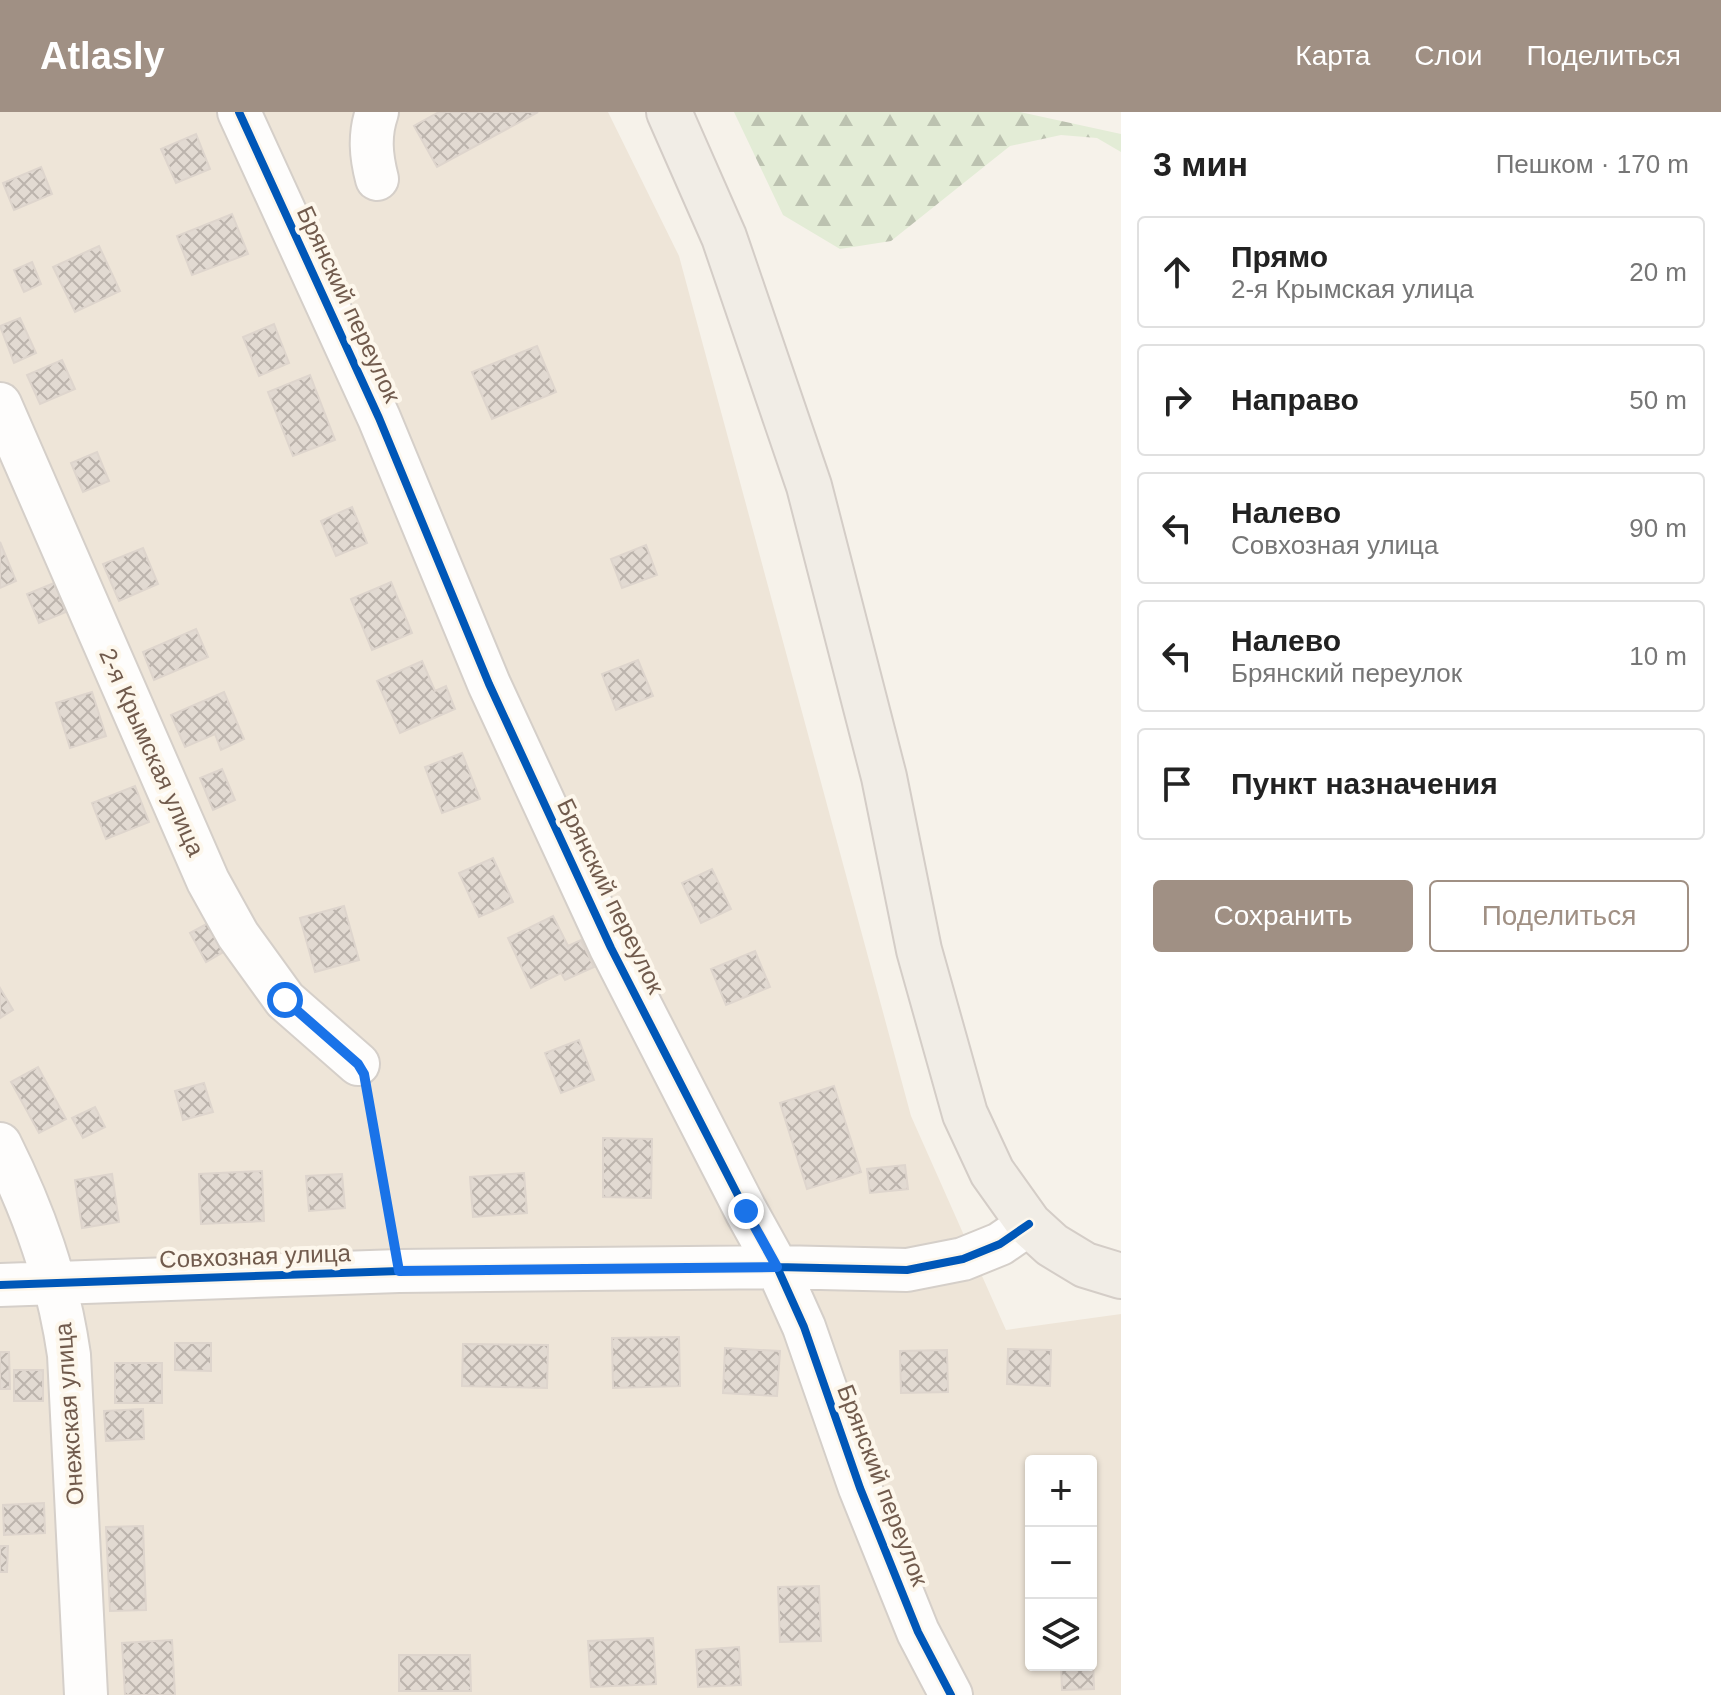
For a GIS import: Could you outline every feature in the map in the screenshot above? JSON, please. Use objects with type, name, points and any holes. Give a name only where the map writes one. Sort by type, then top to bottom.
[{"type":"main road","points":[[669,112],[724,237],[809,486],[884,777],[919,950],[965,1114],[992,1172],[1029,1224],[1052,1245],[1085,1265],[1121,1276]]},
{"type":"street","name":"Брянский переулок","points":[[239,112],[379,418],[489,684],[611,948],[777,1267],[804,1327],[860,1488],[918,1632],[951,1695]]},
{"type":"street","points":[[377,112],[372,137],[372,158],[377,179]]},
{"type":"street","name":"2-я Крымская улица","points":[[0,404],[208,881],[238,935],[285,1000],[358,1064]]},
{"type":"street","name":"Онежская улица","points":[[0,1144],[27,1197],[44,1243],[64,1322],[69,1355],[86,1695]]},
{"type":"street","name":"Совхозная улица","points":[[0,1285],[399,1271],[777,1267],[907,1270],[963,1259],[1000,1244],[1029,1224]]},
{"type":"path","points":[[358,1064],[364,1074],[399,1271]]},
{"type":"shaded area","points":[[0,112],[608,112],[679,256],[911,1116],[1006,1330],[1121,1314],[1121,1695],[0,1695]]},
{"type":"green space","points":[[734,112],[1020,112],[1121,134],[1121,152],[1097,138],[1061,135],[1010,146],[891,241],[840,249],[783,215]]},
{"type":"building","points":[[439,112],[538,112],[437,167],[414,126]]},
{"type":"building","points":[[196,134],[210,169],[176,183],[161,149]]},
{"type":"building","points":[[41,167],[52,194],[14,210],[3,183]]},
{"type":"building","points":[[232,214],[248,254],[192,275],[177,236]]},
{"type":"building","points":[[99,246],[120,291],[75,312],[53,267]]},
{"type":"building","points":[[32,262],[41,284],[24,292],[14,270]]},
{"type":"building","points":[[20,318],[36,353],[14,363],[0,326]]},
{"type":"building","points":[[274,324],[289,363],[259,376],[243,337]]},
{"type":"building","points":[[537,346],[556,392],[492,419],[472,372]]},
{"type":"building","points":[[62,360],[75,389],[40,404],[27,375]]},
{"type":"building","points":[[310,375],[335,440],[293,456],[268,392]]},
{"type":"building","points":[[97,452],[109,481],[83,492],[71,463]]},
{"type":"building","points":[[352,507],[367,543],[336,556],[321,521]]},
{"type":"building","points":[[0,542],[16,581],[0,588]]},
{"type":"building","points":[[646,545],[657,575],[622,588],[611,559]]},
{"type":"building","points":[[143,548],[158,584],[119,601],[103,564]]},
{"type":"building","points":[[391,582],[412,633],[372,650],[351,599]]},
{"type":"building","points":[[54,583],[66,612],[39,623],[27,594]]},
{"type":"building","points":[[196,629],[208,657],[154,680],[143,652]]},
{"type":"building","points":[[638,660],[653,696],[616,710],[602,674]]},
{"type":"building","points":[[422,661],[435,691],[446,686],[455,709],[400,733],[377,681]]},
{"type":"building","points":[[92,692],[106,736],[70,748],[56,703]]},
{"type":"building","points":[[224,692],[244,739],[221,750],[215,734],[185,747],[171,715]]},
{"type":"building","points":[[462,753],[480,799],[442,813],[425,767]]},
{"type":"building","points":[[222,769],[235,800],[213,810],[200,778]]},
{"type":"building","points":[[135,786],[149,822],[106,839],[92,803]]},
{"type":"building","points":[[493,858],[513,902],[479,917],[459,873]]},
{"type":"building","points":[[712,869],[731,909],[701,923],[682,883]]},
{"type":"building","points":[[344,906],[359,960],[315,972],[300,918]]},
{"type":"building","points":[[553,916],[568,946],[581,940],[594,967],[565,980],[561,973],[531,988],[508,938]]},
{"type":"building","points":[[210,922],[225,951],[206,962],[190,933]]},
{"type":"building","points":[[755,951],[770,987],[726,1005],[711,969]]},
{"type":"building","points":[[0,988],[13,1010],[0,1018]]},
{"type":"building","points":[[579,1040],[594,1080],[561,1093],[545,1053]]},
{"type":"building","points":[[38,1067],[66,1119],[39,1133],[11,1082]]},
{"type":"building","points":[[204,1083],[213,1112],[183,1120],[175,1091]]},
{"type":"building","points":[[834,1086],[861,1172],[807,1189],[780,1103]]},
{"type":"building","points":[[95,1107],[105,1127],[83,1138],[72,1118]]},
{"type":"building","points":[[603,1138],[652,1139],[651,1198],[603,1197]]},
{"type":"building","points":[[905,1165],[908,1189],[870,1193],[867,1169]]},
{"type":"building","points":[[262,1171],[264,1221],[201,1224],[199,1174]]},
{"type":"building","points":[[524,1173],[527,1213],[473,1217],[470,1177]]},
{"type":"building","points":[[112,1174],[119,1222],[82,1228],[75,1180]]},
{"type":"building","points":[[342,1174],[345,1208],[309,1211],[306,1176]]},
{"type":"building","points":[[679,1337],[680,1386],[613,1388],[612,1338]]},
{"type":"building","points":[[175,1343],[211,1343],[211,1371],[175,1370]]},
{"type":"building","points":[[463,1344],[548,1345],[547,1388],[462,1386]]},
{"type":"building","points":[[725,1348],[780,1351],[777,1396],[723,1393]]},
{"type":"building","points":[[1008,1349],[1051,1350],[1050,1386],[1007,1384]]},
{"type":"building","points":[[947,1350],[948,1392],[901,1393],[900,1351]]},
{"type":"building","points":[[0,1352],[9,1352],[10,1389],[0,1389]]},
{"type":"building","points":[[115,1363],[162,1363],[162,1403],[115,1403]]},
{"type":"building","points":[[14,1370],[43,1370],[43,1401],[14,1401]]},
{"type":"building","points":[[143,1409],[144,1439],[106,1441],[104,1411]]},
{"type":"building","points":[[44,1503],[45,1533],[4,1535],[3,1505]]},
{"type":"building","points":[[143,1526],[146,1610],[110,1611],[106,1527]]},
{"type":"building","points":[[0,1546],[8,1546],[7,1572],[0,1572]]},
{"type":"building","points":[[819,1586],[821,1641],[780,1642],[778,1587]]},
{"type":"building","points":[[653,1638],[656,1684],[591,1687],[588,1641]]},
{"type":"building","points":[[172,1640],[175,1695],[125,1695],[122,1643]]},
{"type":"building","points":[[739,1647],[741,1685],[698,1687],[696,1650]]},
{"type":"building","points":[[399,1655],[470,1655],[471,1691],[399,1691]]},
{"type":"building","points":[[1061,1671],[1093,1671],[1094,1689],[1062,1690]]},
{"type":"cycle path","points":[[239,112],[379,418],[489,684],[611,948],[777,1267],[804,1327],[860,1488],[918,1632],[951,1695]]},
{"type":"cycle path","points":[[0,1285],[399,1271],[777,1267],[907,1270],[963,1259],[1000,1244],[1029,1224]]},
{"type":"route","points":[[285,1000],[358,1064],[364,1074],[399,1271],[777,1267],[746,1211]]}]
